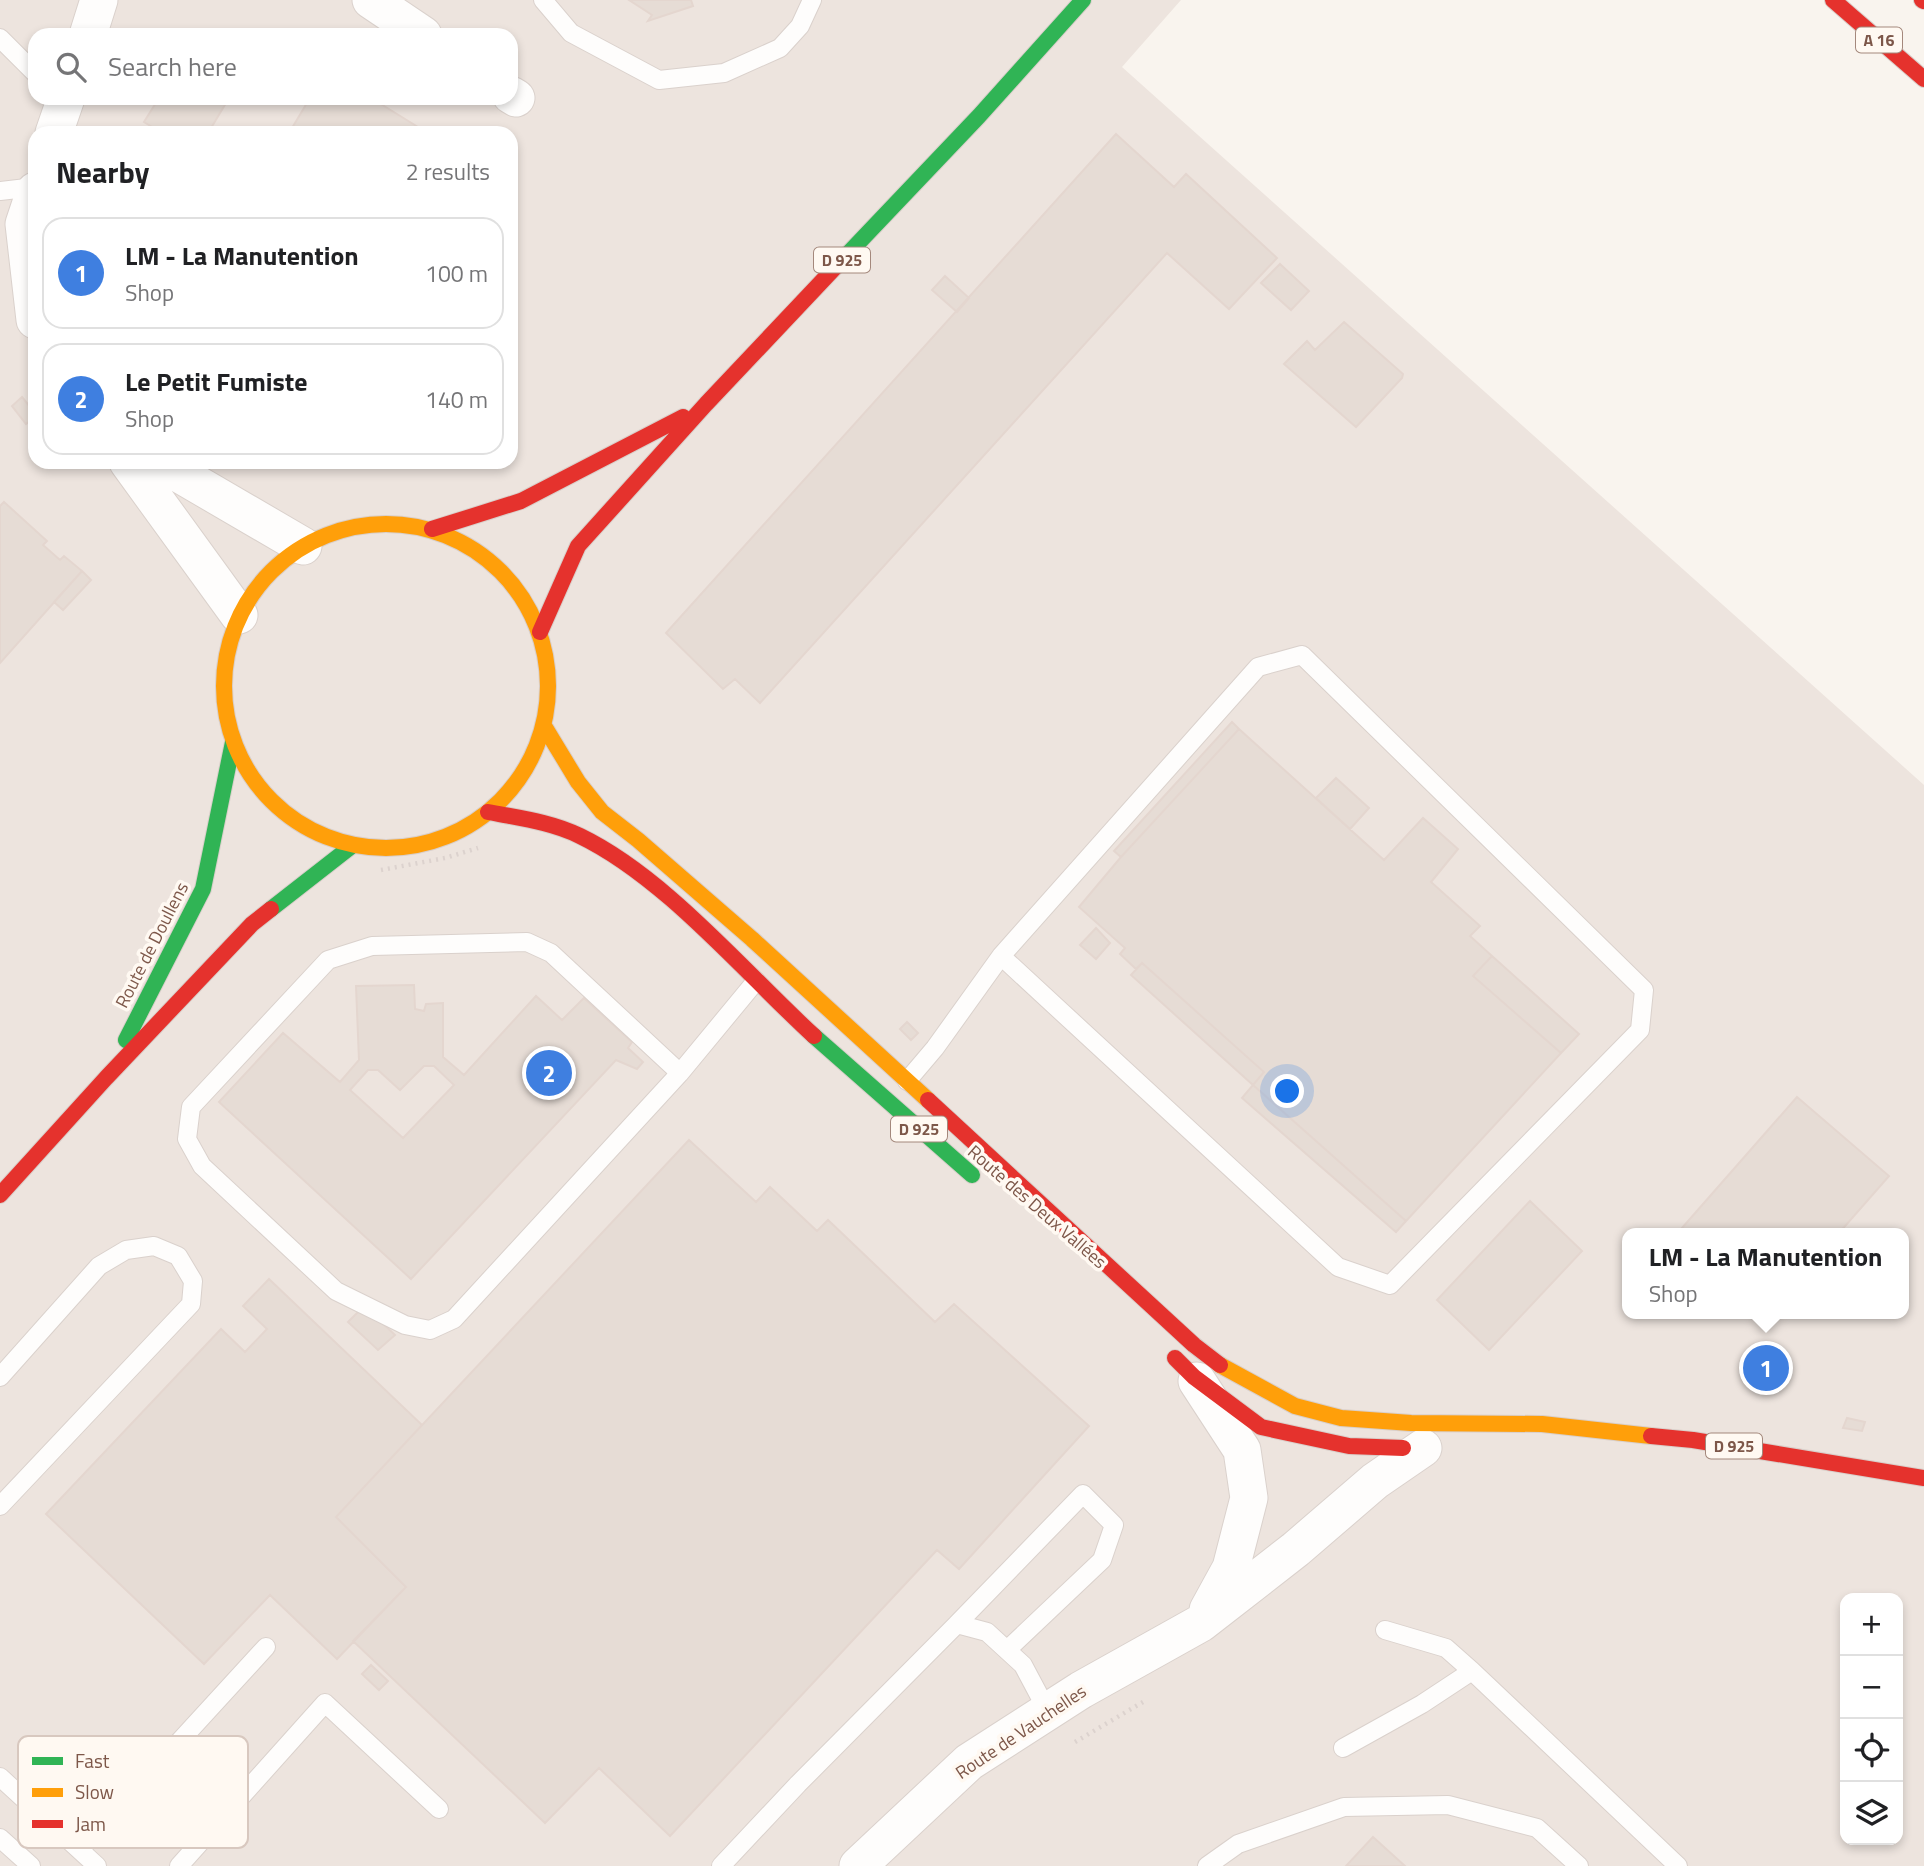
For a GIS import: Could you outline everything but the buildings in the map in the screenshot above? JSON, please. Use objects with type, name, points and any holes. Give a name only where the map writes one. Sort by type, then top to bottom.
[{"type":"main road","name":"D 925","points":[[540,632],[578,546],[706,404],[969,126],[1083,0]]},
{"type":"main road","name":"A 16","points":[[1833,0],[1924,79]]},
{"type":"main road","name":"D 925","points":[[432,529],[521,501],[706,404]]},
{"type":"main road","points":[[388,523],[432,529],[479,551],[516,586],[540,632],[549,678],[544,726],[523,774],[488,813],[447,837],[401,848],[353,845],[302,825],[260,789],[233,741],[223,699],[226,656],[239,615],[266,576],[303,546],[344,528],[388,523]]},
{"type":"main road","name":"Route des Deux Vallées","points":[[544,726],[578,782],[602,812],[752,939],[1210,1359],[1295,1406],[1353,1419],[1411,1423],[1542,1424],[1693,1440],[1924,1478]]},
{"type":"main road","name":"Route de Doullens","points":[[106,1078],[203,889],[233,741]]},
{"type":"main road","name":"Route des Deux Vallées","points":[[488,813],[547,822],[615,856],[663,894],[840,1060],[984,1185]]},
{"type":"main road","name":"Route de Doullens","points":[[0,1195],[252,924],[353,845]]},
{"type":"main road","points":[[1165,1348],[1194,1377],[1261,1427],[1349,1446],[1429,1447]]},
{"type":"main road","name":"Route des Deux Vallées","points":[[1463,1440],[1542,1424]]},
{"type":"street","points":[[90,28],[99,0]]},
{"type":"street","points":[[371,0],[412,28]]},
{"type":"street","points":[[28,211],[24,224],[28,259]]},
{"type":"street","points":[[133,469],[239,615]]},
{"type":"street","points":[[171,469],[303,546]]},
{"type":"street","points":[[1194,1377],[1242,1450],[1249,1498],[1231,1568],[1201,1623]]},
{"type":"street","name":"Route de Vauchelles","points":[[858,1866],[969,1762],[1048,1712],[1201,1623],[1296,1549],[1375,1481],[1429,1447]]},
{"type":"lane","points":[[543,0],[571,33],[659,80],[724,73],[780,48],[800,26],[812,0]]},
{"type":"lane","points":[[0,38],[28,66]]},
{"type":"lane","points":[[0,191],[28,189]]},
{"type":"lane","points":[[907,1081],[935,1048],[1001,956],[1258,667],[1302,655],[1644,990],[1640,1030],[1390,1285],[1338,1267],[1001,956]]},
{"type":"lane","points":[[680,1073],[551,953],[527,942],[372,946],[328,960],[191,1107],[187,1139],[202,1166],[336,1291],[405,1325],[429,1330],[454,1319],[680,1073],[756,981]]},
{"type":"lane","points":[[0,1377],[99,1266],[126,1250],[154,1246],[178,1256],[193,1281],[191,1304],[0,1506]]},
{"type":"lane","points":[[720,1866],[1083,1494],[1114,1525],[1102,1560],[1007,1650]]},
{"type":"lane","points":[[957,1624],[987,1632],[1023,1665],[1048,1712]]},
{"type":"lane","points":[[1385,1630],[1446,1648],[1678,1866]]},
{"type":"lane","points":[[184,1736],[266,1647]]},
{"type":"lane","points":[[1343,1748],[1422,1704],[1472,1671]]},
{"type":"lane","points":[[248,1789],[325,1703],[439,1809]]},
{"type":"lane","points":[[0,1777],[18,1793]]},
{"type":"lane","points":[[1207,1866],[1238,1844],[1344,1807],[1448,1805],[1537,1828],[1579,1866]]},
{"type":"lane","points":[[0,1838],[31,1866]]},
{"type":"lane","points":[[179,1866],[195,1848]]},
{"type":"lane","points":[[80,1850],[97,1866]]},
{"type":"path","points":[[1074,1742],[1146,1700]]},
{"type":"shaded area","points":[[0,0],[1181,0],[1122,67],[1924,785],[1924,1866],[0,1866]]},
{"type":"traffic: fast","points":[[843,259],[979,116],[1083,0]]},
{"type":"traffic: fast","points":[[126,1040],[203,889],[233,742]]},
{"type":"traffic: fast","points":[[271,909],[353,845]]},
{"type":"traffic: fast","points":[[814,1036],[972,1175]]},
{"type":"traffic: slow","points":[[386,524],[418,527],[448,536],[476,551],[511,583],[536,624],[545,654],[548,686],[545,718],[536,748],[521,776],[489,811],[448,836],[418,845],[386,848],[354,845],[324,836],[296,821],[261,789],[236,748],[227,718],[224,686],[227,654],[236,624],[251,596],[283,561],[324,536],[354,527],[386,524]]},
{"type":"traffic: slow","points":[[544,726],[578,782],[602,812],[752,939],[928,1100]]},
{"type":"traffic: slow","points":[[1220,1365],[1295,1406],[1341,1418],[1411,1423],[1542,1424],[1651,1436]]},
{"type":"traffic: jam","points":[[1833,0],[1924,79]]},
{"type":"traffic: jam","points":[[540,632],[578,546],[706,404],[843,259]]},
{"type":"traffic: jam","points":[[432,529],[521,501],[683,417]]},
{"type":"traffic: jam","points":[[488,812],[558,827],[612,854],[673,900],[703,927],[814,1036]]},
{"type":"traffic: jam","points":[[0,1195],[106,1078],[252,924],[271,909]]},
{"type":"traffic: jam","points":[[928,1100],[1194,1345],[1220,1365]]},
{"type":"traffic: jam","points":[[1175,1358],[1194,1377],[1261,1427],[1349,1446],[1403,1448]]},
{"type":"traffic: jam","points":[[1651,1436],[1693,1440],[1924,1478]]},
{"type":"place","name":"Le Petit Fumiste","points":[[549,1073]]},
{"type":"place","name":"LM - La Manutention","points":[[1766,1368]]}]
